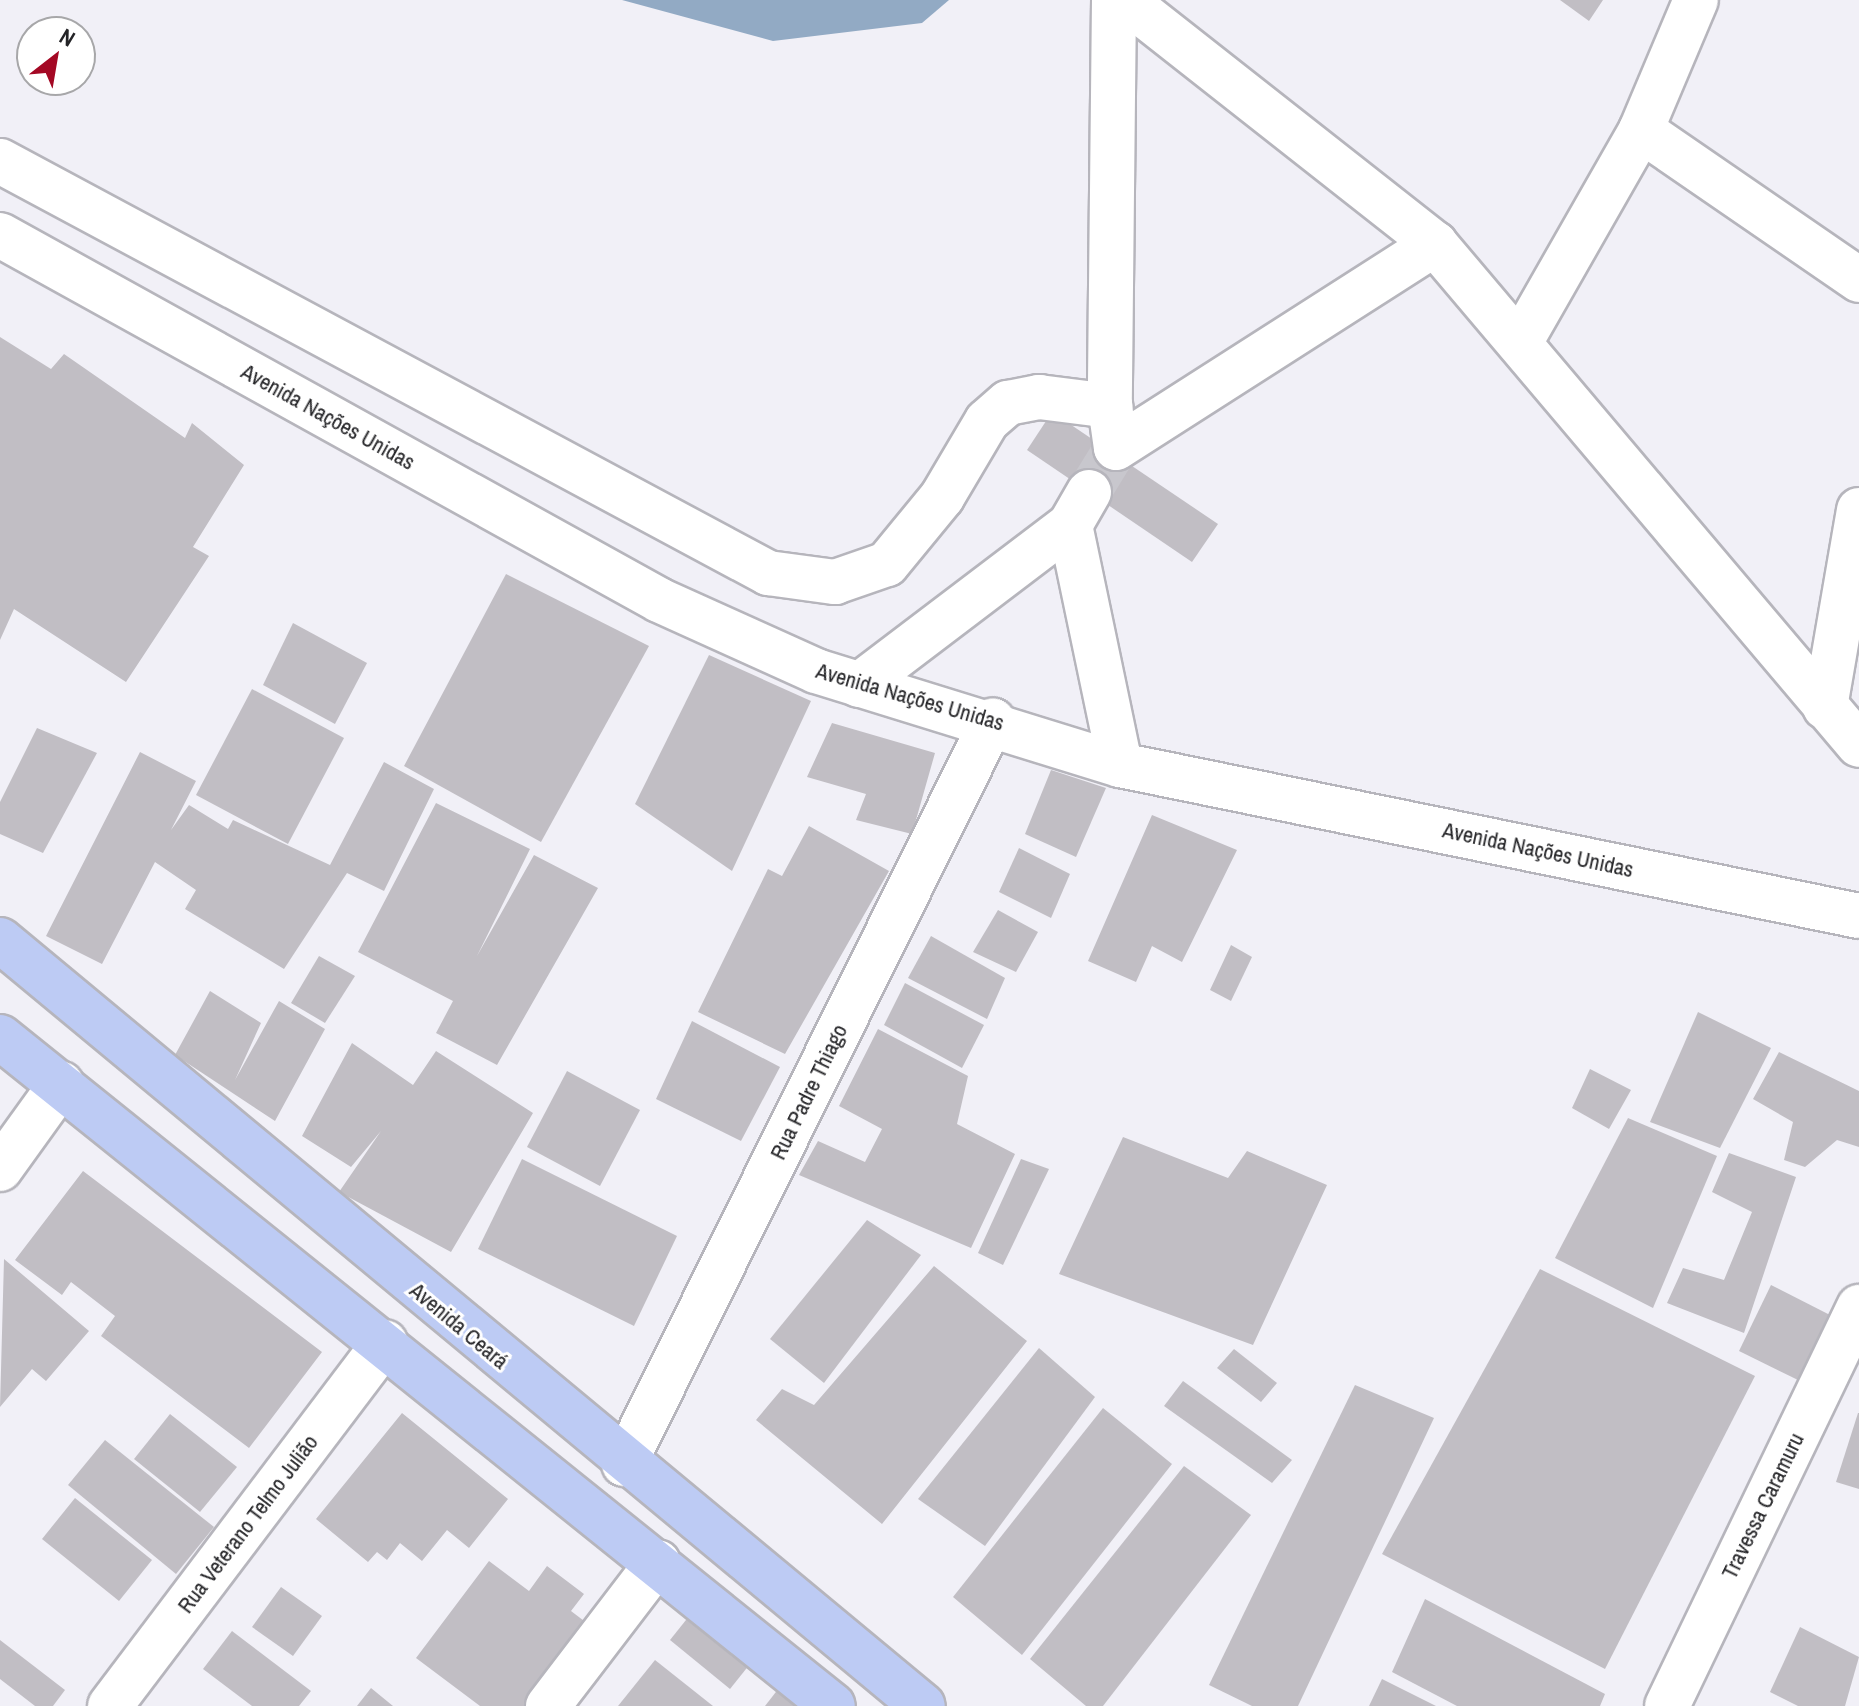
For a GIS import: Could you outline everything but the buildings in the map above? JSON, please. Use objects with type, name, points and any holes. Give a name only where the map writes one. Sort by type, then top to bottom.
[{"type":"main road","name":"Avenida Ceará","points":[[0,940],[624,1464],[923,1706]]},
{"type":"main road","points":[[0,1037],[385,1342],[833,1706]]},
{"type":"street","points":[[1113,436],[1114,0]]},
{"type":"street","points":[[1125,0],[1435,244],[1522,339],[1859,745]]},
{"type":"street","points":[[1522,339],[1641,130],[1696,0]]},
{"type":"street","points":[[1641,130],[1859,280]]},
{"type":"street","points":[[0,161],[768,573],[835,582],[887,564],[942,497],[987,421],[1008,403],[1039,397],[1113,436]]},
{"type":"street","name":"Avenida Nações Unidas","points":[[0,235],[659,600],[859,685],[993,720],[1120,765],[1859,916]]},
{"type":"street","points":[[1113,436],[1435,244]]},
{"type":"street","points":[[859,685],[1079,508],[1120,765]]},
{"type":"street","points":[[1825,707],[1859,510]]},
{"type":"street","name":"Rua Padre Thiago","points":[[624,1464],[993,720]]},
{"type":"street","points":[[0,1169],[61,1084]]},
{"type":"street","name":"Travessa Caramuru","points":[[1667,1706],[1859,1307]]},
{"type":"street","name":"Rua Veterano Telmo Julião","points":[[110,1706],[385,1342]]},
{"type":"street","points":[[548,1706],[658,1562]]},
{"type":"water","points":[[622,0],[949,0],[922,23],[773,41]]},
{"type":"tunnel","points":[[1089,492],[1113,453]]}]
